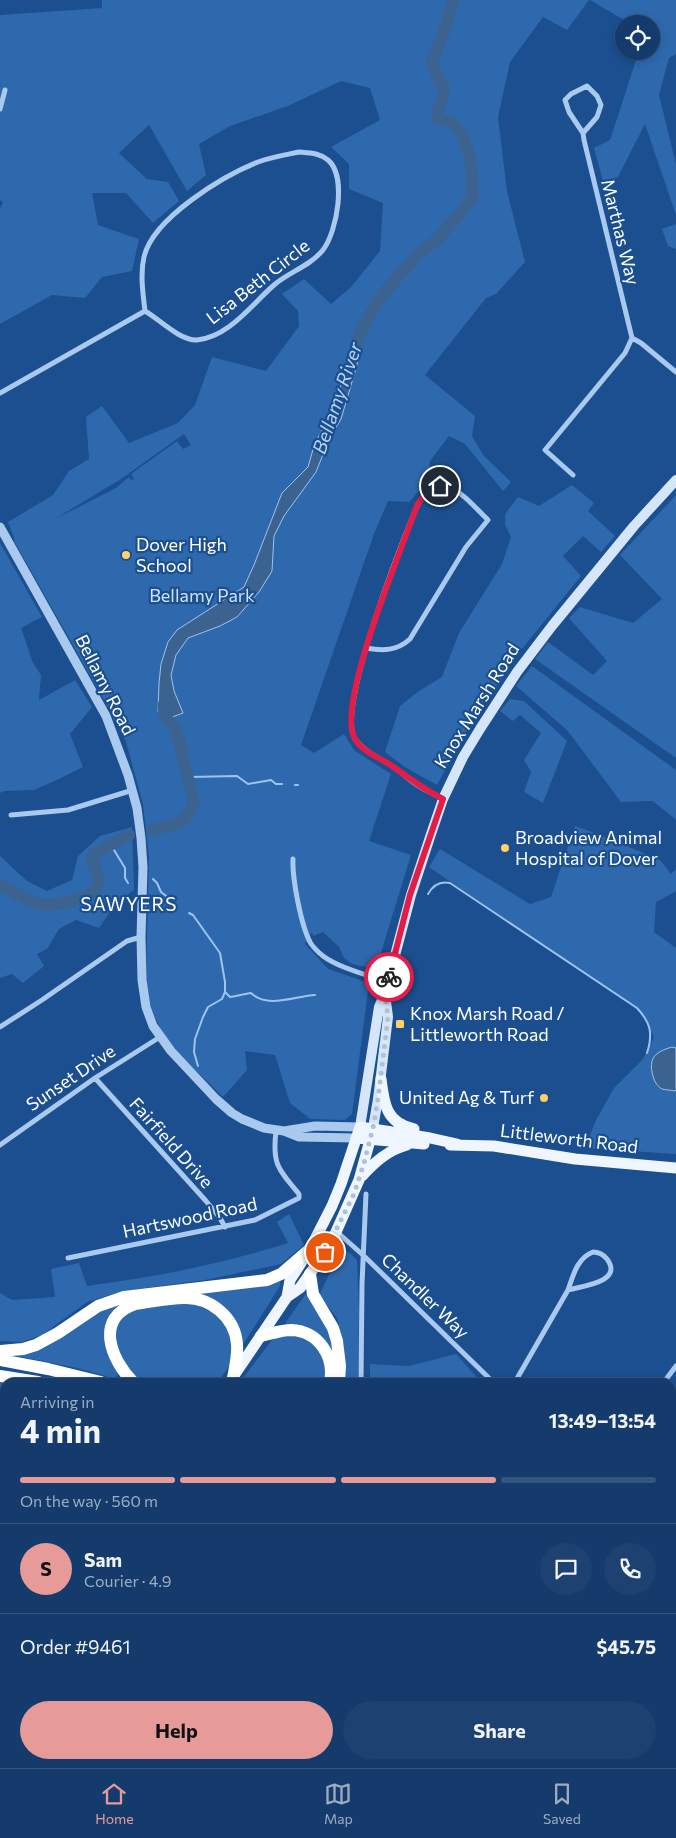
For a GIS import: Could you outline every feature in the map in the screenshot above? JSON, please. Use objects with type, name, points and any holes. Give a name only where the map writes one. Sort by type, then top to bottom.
[{"type":"highway","points":[[0,1350],[23,1349],[36,1345],[58,1333],[98,1306],[124,1297],[267,1280],[282,1274],[310,1248]]},
{"type":"highway","points":[[310,1274],[313,1294],[333,1328],[337,1341],[339,1378]]},
{"type":"highway","points":[[129,1378],[121,1369],[110,1346],[115,1316],[127,1306],[134,1304],[185,1298],[211,1304],[220,1310],[230,1323],[237,1343],[231,1378]]},
{"type":"highway","points":[[261,1336],[290,1330],[302,1332],[313,1337],[325,1349],[330,1359],[330,1378]]},
{"type":"highway","points":[[0,1360],[85,1378]]},
{"type":"highway","points":[[0,1376],[13,1378]]},
{"type":"main road","name":"Knox Marsh Road","points":[[287,1297],[290,1280],[310,1248],[338,1191],[358,1133],[379,1007],[385,993],[410,895],[451,780],[480,729],[527,658],[587,582],[676,480]]},
{"type":"main road","name":"Knox Marsh Road","points":[[232,1378],[287,1297],[300,1288],[310,1274],[336,1232],[359,1180],[372,1134],[381,1079],[388,1017],[385,993]]},
{"type":"main road","points":[[381,1079],[385,1105],[396,1122],[408,1128],[466,1138],[494,1146]]},
{"type":"main road","name":"Littleworth Road","points":[[358,1133],[430,1138],[456,1144]]},
{"type":"main road","name":"Littleworth Road","points":[[372,1134],[413,1143],[494,1146],[575,1159],[676,1168]]},
{"type":"main road","points":[[359,1180],[385,1155],[394,1149],[413,1143]]},
{"type":"street","name":"Marthas Way","points":[[583,133],[597,117],[601,105],[597,96],[587,86],[571,94],[565,100],[569,112],[583,133],[632,338]]},
{"type":"street","points":[[0,108],[5,90]]},
{"type":"street","name":"Lisa Beth Circle","points":[[299,152],[316,153],[329,161],[337,175],[338,183],[332,232],[324,249],[312,260],[273,286],[246,314],[212,336],[197,340],[181,336],[145,311],[142,273],[148,244],[166,222],[197,196],[252,164],[276,156],[299,152]]},
{"type":"street","points":[[0,393],[145,311]]},
{"type":"street","points":[[573,475],[545,450],[625,353],[632,338],[641,343],[676,372]]},
{"type":"street","points":[[366,648],[391,650],[404,644],[410,638],[466,547],[488,520],[456,490],[448,486],[440,486],[428,491],[422,497],[415,511],[366,648],[351,716],[352,732],[355,739],[367,751],[395,768],[421,788],[443,799]]},
{"type":"street","name":"Bellamy Road","points":[[0,528],[106,716],[123,759],[140,823],[143,858],[142,980],[149,1017],[160,1037],[225,1107],[252,1124],[280,1131],[315,1126],[358,1133]]},
{"type":"street","points":[[11,815],[68,810],[132,790]]},
{"type":"street","points":[[293,859],[292,870],[310,942],[323,956],[345,967],[387,982]]},
{"type":"street","points":[[0,1027],[127,941],[141,937]]},
{"type":"street","name":"Sunset Drive","points":[[0,1145],[95,1078],[160,1037]]},
{"type":"street","name":"Fairfield Drive","points":[[95,1078],[216,1212],[225,1228]]},
{"type":"street","name":"Hartswood Road","points":[[68,1258],[225,1228],[264,1217],[299,1198],[299,1194],[277,1165],[274,1150],[280,1131]]},
{"type":"street","points":[[361,1378],[366,1194]]},
{"type":"street","name":"Chandler Way","points":[[336,1232],[363,1255],[489,1378]]},
{"type":"street","points":[[517,1378],[568,1290],[576,1268],[582,1260],[588,1254],[598,1252],[608,1259],[611,1269],[607,1278],[594,1284],[568,1290]]},
{"type":"street","points":[[667,1378],[676,1366]]},
{"type":"green space","name":"Bellamy Park","points":[[102,0],[589,0],[567,30],[543,17],[510,62],[498,117],[507,191],[525,262],[496,294],[486,298],[425,375],[475,416],[472,436],[483,455],[511,482],[503,491],[465,444],[449,436],[430,461],[428,481],[409,502],[388,501],[374,534],[301,745],[314,753],[344,734],[355,751],[391,774],[369,841],[411,855],[376,969],[352,964],[344,958],[339,947],[323,932],[313,936],[312,932],[305,944],[328,969],[369,983],[352,1114],[345,1120],[310,1119],[290,1103],[275,1055],[245,1051],[247,1070],[223,1097],[180,1055],[162,1032],[150,1006],[146,977],[149,856],[143,804],[126,742],[14,541],[8,522],[53,495],[69,471],[89,459],[86,417],[102,406],[129,443],[178,423],[195,405],[212,357],[266,371],[299,326],[298,311],[282,294],[304,279],[331,304],[351,287],[380,251],[383,203],[349,189],[349,164],[331,147],[380,120],[370,88],[341,81],[288,106],[230,126],[199,144],[206,175],[187,191],[149,125],[119,153],[147,179],[168,182],[179,201],[153,223],[126,193],[92,193],[98,225],[139,239],[132,271],[102,277],[85,298],[52,295],[0,324],[0,209],[3,202],[0,200],[0,15],[102,8]],"holes":[[[184,434],[191,445],[183,449],[177,441],[131,474],[134,479],[131,480],[129,477],[116,488],[55,519],[121,479]]]},
{"type":"green space","points":[[590,0],[676,0],[676,54],[669,58],[659,95],[676,164],[676,215],[645,124],[618,177],[603,181],[594,148],[610,140],[636,60],[660,60],[660,15],[616,15]]},
{"type":"green space","points":[[676,224],[676,249],[668,246],[662,229]]},
{"type":"green space","points":[[572,485],[594,503],[588,511],[615,536],[601,552],[583,536],[563,556],[581,576],[517,655],[463,737],[437,785],[405,767],[385,752],[400,706],[419,691],[442,677],[459,633],[502,564],[511,537],[505,525],[505,514],[518,497],[539,506]]},
{"type":"green space","points":[[676,495],[676,758],[535,659],[548,642],[593,675],[607,661],[569,618],[580,607],[633,623],[662,599],[620,555]]},
{"type":"green space","points":[[0,543],[42,617],[21,628],[33,663],[41,675],[39,700],[75,680],[92,707],[70,734],[83,767],[34,790],[4,791],[0,793]]},
{"type":"green space","points":[[532,666],[676,770],[676,820],[653,801],[621,802],[567,730],[516,686]]},
{"type":"green space","points":[[510,699],[524,701],[567,741],[543,803],[524,792],[531,772],[524,760],[541,733],[520,715],[513,721],[500,711]]},
{"type":"green space","points":[[575,826],[660,860],[671,874],[676,869],[676,891],[656,902],[654,932],[676,948],[676,1154],[585,1148],[596,1120],[614,1088],[643,1059],[654,1037],[641,1012],[429,867],[440,849],[530,904],[551,897]]},
{"type":"green space","points":[[132,827],[134,890],[115,904],[99,928],[76,920],[59,929],[47,949],[37,954],[44,966],[23,983],[12,974],[0,978],[0,856],[27,881],[47,891],[72,880],[78,856],[100,836]]},
{"type":"green space","points":[[289,1214],[304,1245],[281,1264],[205,1280],[123,1291],[87,1302],[42,1335],[22,1342],[0,1341],[0,1293],[12,1300],[55,1297],[51,1269],[79,1263],[87,1286],[163,1274],[213,1263],[288,1243],[277,1222]]},
{"type":"green space","points":[[343,1247],[357,1260],[359,1313],[358,1378],[344,1378],[344,1346],[337,1318],[319,1295]]},
{"type":"green space","points":[[280,1279],[280,1286],[239,1351],[236,1331],[195,1297],[115,1314],[119,1373],[116,1378],[16,1356],[110,1306]]},
{"type":"green space","points":[[307,1292],[332,1332],[333,1358],[288,1327],[286,1322]]},
{"type":"green space","points":[[183,1303],[196,1304],[219,1316],[232,1337],[230,1365],[221,1378],[137,1378],[130,1373],[121,1362],[114,1331],[118,1321],[131,1310]]},
{"type":"green space","points":[[299,1334],[323,1352],[326,1378],[243,1378],[272,1340]]},
{"type":"green space","points":[[456,1354],[477,1378],[370,1378],[370,1364],[409,1366]]},
{"type":"water","points":[[360,333],[357,365],[341,419],[329,439],[316,472],[284,516],[274,536],[272,571],[259,592],[237,617],[220,626],[188,638],[176,655],[171,675],[174,691],[183,713],[167,719],[158,712],[161,664],[168,642],[177,630],[244,587],[282,493],[308,467],[314,446],[331,412],[344,378],[350,351]]},
{"type":"water","points":[[672,1047],[676,1048],[675,1091],[663,1089],[656,1084],[651,1065],[652,1060],[657,1054]]},
{"type":"waterway","name":"Bellamy River","points":[[356,349],[360,333],[378,300],[418,254],[436,241],[473,196],[470,156],[461,133],[452,122],[438,119],[437,112],[442,101],[443,87],[436,73],[433,60],[446,26],[453,0]]},
{"type":"waterway","name":"Bellamy River","points":[[152,830],[183,820],[194,803],[176,729],[167,719],[164,712],[164,704]]},
{"type":"waterway","points":[[189,777],[237,776],[248,784],[271,780],[276,784],[282,784]]},
{"type":"waterway","name":"Bellamy River","points":[[0,886],[29,900],[45,905],[81,898],[95,890],[98,884],[98,874],[92,858],[95,853],[129,835]]},
{"type":"waterway","points":[[111,845],[125,868],[125,878],[128,883]]},
{"type":"waterway","points":[[153,879],[161,892],[174,902]]},
{"type":"waterway","points":[[428,894],[438,884],[450,883],[637,1008],[650,1029],[647,1053]]},
{"type":"waterway","points":[[189,913],[193,915],[220,953],[225,982],[225,992],[222,999],[208,1007],[195,1039],[194,1052],[198,1066]]},
{"type":"waterway","points":[[225,992],[230,997],[251,993],[258,998],[273,1001],[315,995]]},
{"type":"way so far","points":[[325,1252],[354,1194],[376,1117],[388,1017],[385,993],[389,977]]},
{"type":"place","name":"Dover High School","points":[[126,555]]},
{"type":"place","name":"Broadview Animal Hospital of Dover","points":[[505,848]]},
{"type":"place","name":"Knox Marsh Road / Littleworth Road","points":[[400,1024]]},
{"type":"place","name":"United Ag & Turf","points":[[544,1098]]},
{"type":"district","name":"SAWYERS","points":[[129,904]]},
{"type":"route","points":[[389,977],[410,895],[443,799],[421,788],[361,746],[352,732],[351,716],[366,648],[415,511],[422,497],[434,487],[440,486]]}]
